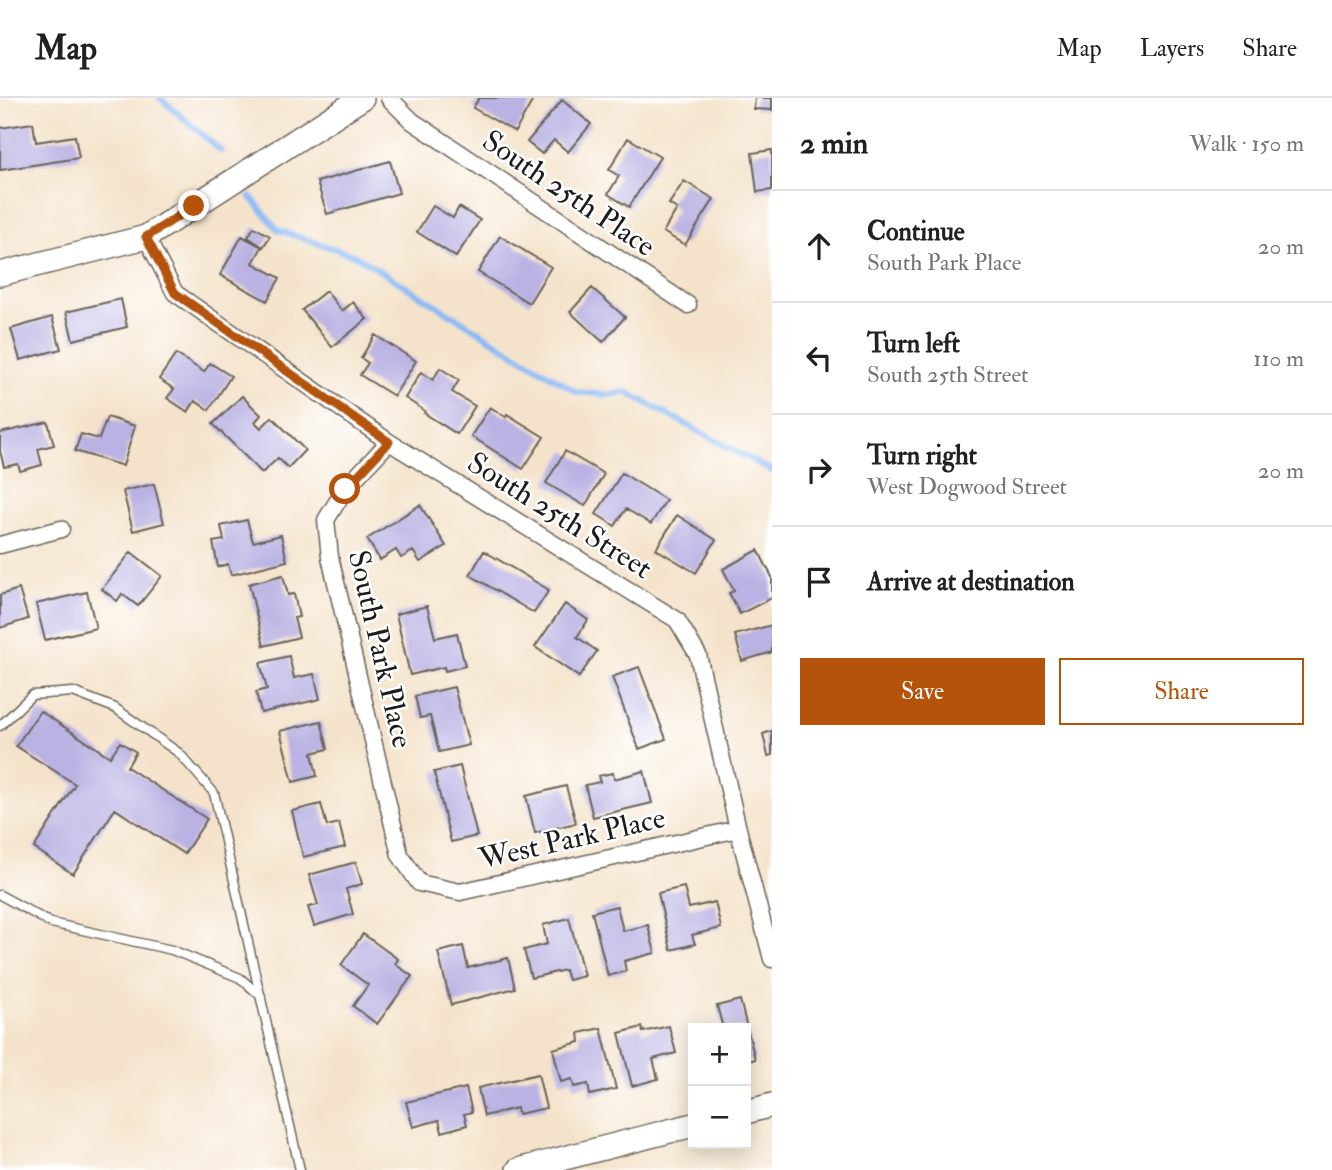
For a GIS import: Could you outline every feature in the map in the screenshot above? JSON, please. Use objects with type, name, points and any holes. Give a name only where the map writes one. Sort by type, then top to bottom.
[{"type":"street","points":[[0,274],[146,237],[362,98]]},
{"type":"street","name":"South 25th Place","points":[[389,98],[412,121],[688,305]]},
{"type":"street","name":"South 25th Street","points":[[146,237],[175,293],[389,442],[677,620],[698,655],[738,829],[772,959]]},
{"type":"street","name":"South Park Place","points":[[389,442],[345,489],[326,520],[330,558],[400,855],[419,883]]},
{"type":"street","points":[[0,545],[61,529]]},
{"type":"street","name":"West Park Place","points":[[419,883],[460,892],[738,829]]},
{"type":"street","points":[[751,1111],[772,1105]]},
{"type":"street","points":[[518,1170],[688,1126]]},
{"type":"lane","points":[[0,726],[32,695],[73,692],[115,708],[179,753],[214,793],[300,1170]]},
{"type":"lane","points":[[0,895],[51,923],[172,950],[240,978],[261,996]]},
{"type":"building","points":[[479,98],[534,98],[515,132],[473,108]]},
{"type":"building","points":[[755,98],[772,98],[772,110],[754,109]]},
{"type":"building","points":[[562,100],[591,124],[568,152],[554,140],[542,154],[527,142]]},
{"type":"building","points":[[33,123],[36,142],[75,136],[79,158],[0,170],[0,128]]},
{"type":"building","points":[[628,138],[660,157],[629,207],[608,194],[619,176],[609,170]]},
{"type":"building","points":[[772,150],[772,190],[757,192],[752,153]]},
{"type":"building","points":[[390,161],[399,193],[327,214],[317,182]]},
{"type":"building","points":[[684,181],[714,199],[685,245],[663,232],[677,209],[669,204]]},
{"type":"building","points":[[433,206],[453,218],[459,207],[480,220],[456,257],[417,232]]},
{"type":"building","points":[[254,227],[270,236],[263,247],[248,237]]},
{"type":"building","points":[[242,236],[262,247],[253,263],[280,278],[267,301],[220,275]]},
{"type":"building","points":[[500,236],[551,267],[529,303],[478,272]]},
{"type":"building","points":[[592,288],[625,317],[603,342],[570,312]]},
{"type":"building","points":[[326,291],[342,311],[353,302],[367,319],[332,347],[302,310]]},
{"type":"building","points":[[121,299],[127,327],[73,340],[66,312]]},
{"type":"building","points":[[52,317],[61,349],[20,360],[11,329]]},
{"type":"building","points":[[375,335],[416,361],[394,396],[360,375],[368,363],[361,358]]},
{"type":"building","points":[[176,354],[204,372],[210,363],[231,376],[209,410],[195,401],[188,412],[167,398],[174,389],[159,379]]},
{"type":"building","points":[[440,368],[459,380],[452,392],[475,406],[457,434],[405,398],[421,372],[433,380]]},
{"type":"building","points":[[242,396],[261,415],[255,422],[261,428],[272,417],[305,450],[288,468],[278,458],[262,473],[213,424]]},
{"type":"building","points":[[490,407],[506,417],[507,414],[544,437],[523,469],[471,436]]},
{"type":"building","points":[[107,417],[135,426],[123,466],[75,451],[81,434],[99,439]]},
{"type":"building","points":[[48,422],[54,445],[38,449],[42,465],[20,471],[18,464],[4,467],[0,451],[0,433]]},
{"type":"building","points":[[565,451],[604,474],[585,506],[546,483]]},
{"type":"building","points":[[622,473],[666,500],[651,524],[626,509],[615,526],[596,514]]},
{"type":"building","points":[[154,484],[164,523],[133,531],[123,491]]},
{"type":"building","points":[[420,505],[446,546],[420,562],[413,551],[401,558],[396,550],[380,560],[367,539]]},
{"type":"building","points":[[677,515],[716,540],[696,573],[656,549]]},
{"type":"building","points":[[247,520],[253,542],[281,535],[287,561],[231,575],[228,564],[218,567],[213,542],[224,540],[221,526]]},
{"type":"building","points":[[758,550],[772,577],[772,598],[740,614],[729,593],[734,591],[723,569]]},
{"type":"building","points":[[484,551],[549,590],[534,613],[470,575]]},
{"type":"building","points":[[131,552],[162,576],[138,606],[122,594],[117,601],[102,589]]},
{"type":"building","points":[[283,575],[288,595],[294,594],[299,617],[294,618],[299,637],[264,646],[249,584]]},
{"type":"building","points":[[19,589],[28,619],[0,628],[0,595]]},
{"type":"building","points":[[87,592],[96,628],[45,640],[36,604]]},
{"type":"building","points":[[565,604],[588,620],[577,637],[597,651],[579,677],[535,647]]},
{"type":"building","points":[[427,606],[435,638],[457,633],[465,666],[445,671],[444,667],[410,675],[396,614]]},
{"type":"building","points":[[772,625],[772,652],[742,661],[735,635]]},
{"type":"building","points":[[289,656],[294,678],[314,674],[320,699],[261,713],[256,692],[267,689],[260,663]]},
{"type":"building","points":[[639,667],[666,739],[639,749],[612,677]]},
{"type":"building","points":[[454,687],[469,745],[439,752],[430,716],[420,718],[415,696]]},
{"type":"building","points":[[40,711],[110,757],[120,742],[136,752],[127,767],[207,819],[184,854],[115,809],[73,874],[34,848],[75,784],[16,746]]},
{"type":"building","points":[[321,721],[328,749],[312,753],[317,776],[293,782],[280,731]]},
{"type":"building","points":[[772,731],[772,755],[768,756],[763,734]]},
{"type":"building","points":[[460,766],[477,836],[451,842],[434,772]]},
{"type":"building","points":[[644,771],[652,803],[593,817],[585,785],[600,782],[598,776],[613,773],[614,779]]},
{"type":"building","points":[[566,786],[576,823],[535,833],[526,796]]},
{"type":"building","points":[[321,804],[327,826],[339,823],[345,847],[303,857],[292,811]]},
{"type":"building","points":[[356,862],[362,884],[346,889],[353,914],[314,926],[308,907],[318,905],[309,875]]},
{"type":"building","points":[[684,887],[689,908],[715,902],[721,928],[692,935],[695,944],[671,950],[658,893]]},
{"type":"building","points":[[617,906],[623,931],[648,925],[655,953],[624,961],[626,971],[608,976],[592,912]]},
{"type":"building","points":[[569,918],[584,976],[568,980],[565,970],[531,978],[524,950],[547,944],[543,925]]},
{"type":"building","points":[[363,934],[398,959],[395,964],[412,976],[377,1024],[353,1006],[368,985],[341,965]]},
{"type":"building","points":[[463,946],[468,968],[508,958],[515,988],[451,1005],[438,952]]},
{"type":"building","points":[[740,1000],[746,1023],[722,1023],[717,1006]]},
{"type":"building","points":[[669,1026],[676,1053],[653,1059],[658,1079],[632,1086],[619,1033],[642,1027],[643,1032]]},
{"type":"building","points":[[601,1028],[616,1089],[590,1095],[588,1084],[574,1087],[572,1079],[561,1082],[553,1049],[580,1042],[579,1033]]},
{"type":"building","points":[[751,1043],[755,1059],[751,1060]]},
{"type":"building","points":[[538,1074],[546,1108],[518,1114],[517,1108],[484,1116],[478,1088]]},
{"type":"building","points":[[466,1088],[472,1112],[464,1114],[467,1125],[442,1132],[439,1120],[413,1127],[406,1102]]},
{"type":"waterway","points":[[160,98],[221,151]]},
{"type":"waterway","points":[[250,196],[278,230],[356,256],[577,392],[607,395],[626,392],[772,471]]},
{"type":"route","points":[[194,206],[146,237],[175,293],[389,442],[345,489]]}]
